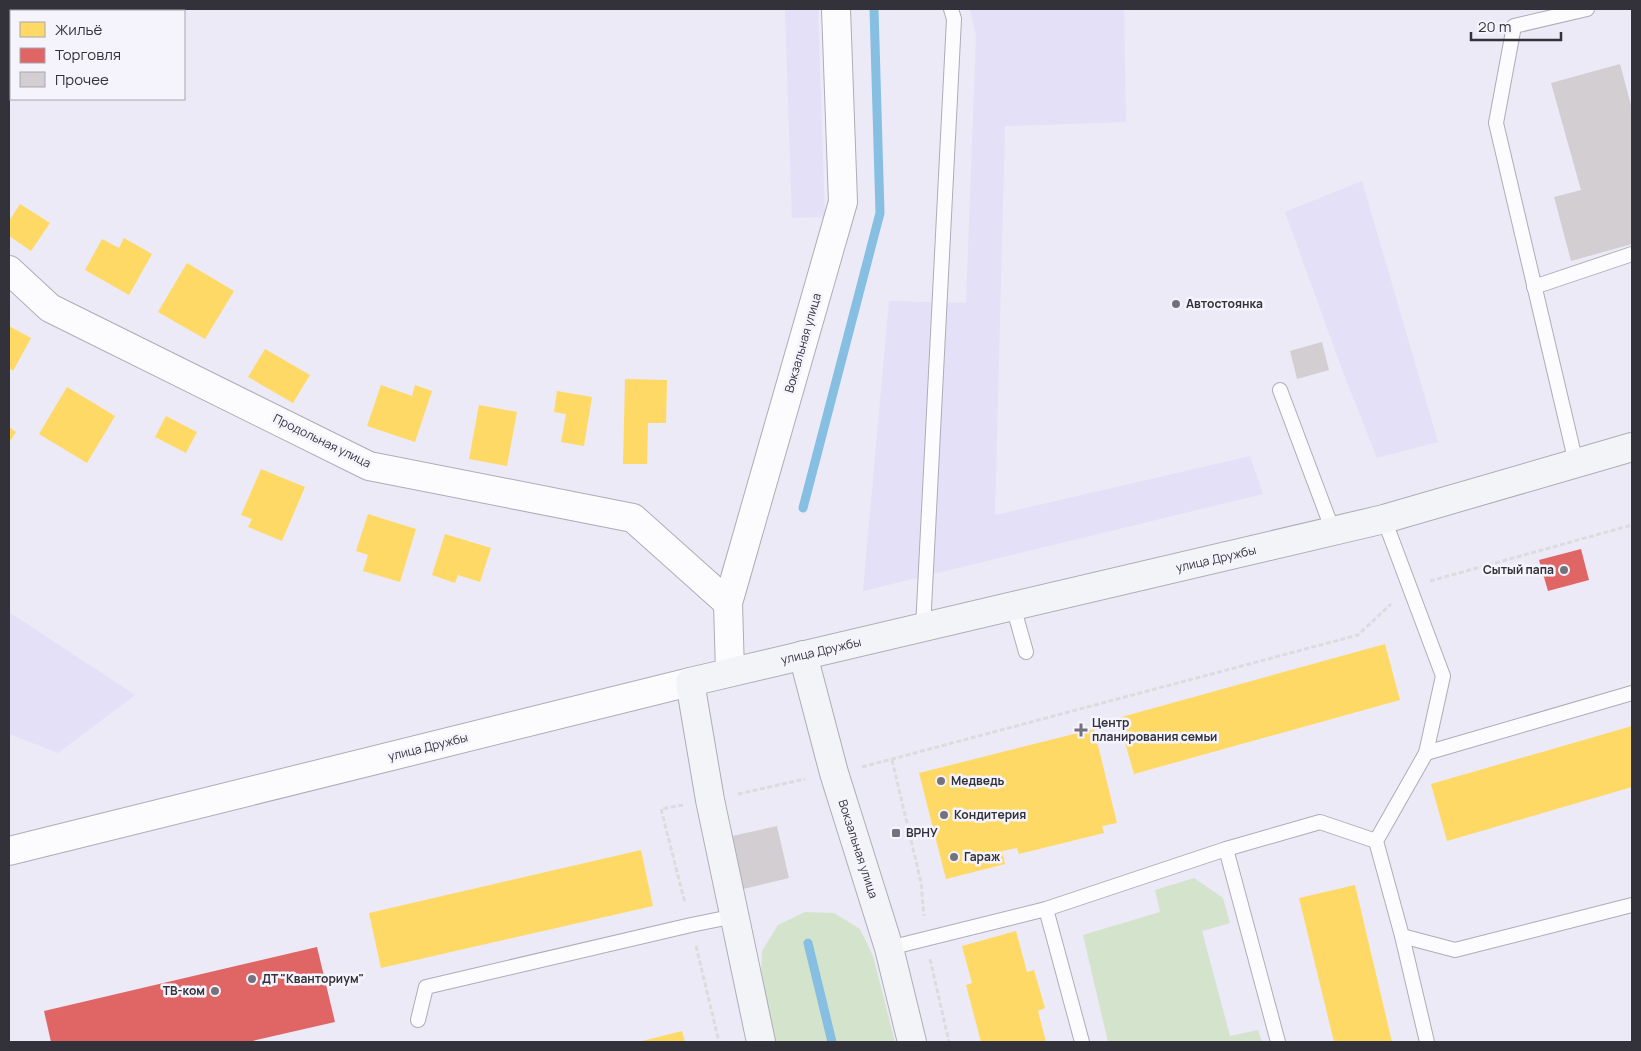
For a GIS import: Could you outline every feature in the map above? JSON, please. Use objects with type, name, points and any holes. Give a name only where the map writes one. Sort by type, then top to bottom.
[{"type":"street","name":"Вокзальная улица","points":[[730,672],[728,603],[843,202],[836,9]]},
{"type":"street","name":"Продольная улица","points":[[9,270],[50,308],[370,466],[633,518],[728,603]]},
{"type":"street","name":"улица Дружбы","points":[[9,851],[730,672],[1384,519],[1632,447]]},
{"type":"street","name":"Вокзальная улица","points":[[803,655],[834,773],[889,948],[912,1042]]},
{"type":"street","points":[[690,682],[710,800],[760,1042]]},
{"type":"lane","points":[[923,628],[954,19],[951,9]]},
{"type":"lane","points":[[1576,463],[1496,123],[1514,26],[1587,9]]},
{"type":"lane","points":[[1534,287],[1632,254]]},
{"type":"lane","points":[[1280,390],[1333,531]]},
{"type":"lane","points":[[1384,519],[1443,676],[1426,753],[1376,841],[1402,936],[1426,1042]]},
{"type":"lane","points":[[1013,606],[1026,652]]},
{"type":"lane","points":[[1426,753],[1632,693]]},
{"type":"lane","points":[[889,948],[1046,909],[1226,849],[1320,822],[1376,841]]},
{"type":"lane","points":[[1226,849],[1278,1042]]},
{"type":"lane","points":[[1402,936],[1455,950],[1632,905]]},
{"type":"lane","points":[[1046,909],[1082,1042]]},
{"type":"lane","points":[[418,1020],[426,987],[735,916]]},
{"type":"path","points":[[661,810],[892,760],[1358,635],[1410,587],[1632,525]]},
{"type":"path","points":[[892,760],[922,882],[925,939],[950,1042]]},
{"type":"shaded area","points":[[785,9],[818,9],[825,217],[792,218]]},
{"type":"shaded area","points":[[970,9],[1124,9],[1126,122],[1005,126],[995,515],[1250,456],[1263,494],[863,591],[889,301],[966,303],[976,36]]},
{"type":"shaded area","points":[[1362,181],[1438,442],[1377,458],[1343,372],[1285,212]]},
{"type":"shaded area","points":[[9,612],[135,695],[58,753],[9,734]]},
{"type":"green space","points":[[1194,878],[1223,898],[1230,923],[1202,931],[1230,1036],[1258,1030],[1262,1042],[1108,1042],[1083,935],[1160,912],[1155,890]]},
{"type":"green space","points":[[805,912],[834,913],[860,929],[873,956],[895,1042],[775,1042],[761,980],[762,951],[778,925]]},
{"type":"building: Жильё","points":[[20,204],[50,223],[31,251],[9,236],[9,221]]},
{"type":"building: Жильё","points":[[124,238],[152,254],[129,295],[85,270],[102,239],[119,248]]},
{"type":"building: Жильё","points":[[187,263],[234,291],[205,339],[158,312]]},
{"type":"building: Жильё","points":[[9,326],[31,338],[13,371],[9,368]]},
{"type":"building: Жильё","points":[[265,349],[310,375],[293,403],[248,377]]},
{"type":"building: Жильё","points":[[625,379],[667,380],[666,423],[648,423],[647,464],[623,464]]},
{"type":"building: Жильё","points":[[381,385],[412,396],[415,385],[432,391],[415,442],[367,426]]},
{"type":"building: Жильё","points":[[67,387],[115,416],[87,463],[39,434]]},
{"type":"building: Жильё","points":[[557,391],[592,397],[584,446],[561,442],[566,414],[554,412]]},
{"type":"building: Жильё","points":[[479,405],[517,412],[507,466],[469,459]]},
{"type":"building: Жильё","points":[[166,416],[197,432],[186,453],[155,437]]},
{"type":"building: Жильё","points":[[9,427],[16,432],[9,443]]},
{"type":"building: Жильё","points":[[261,469],[305,487],[282,541],[248,527],[252,519],[241,515]]},
{"type":"building: Жильё","points":[[368,514],[416,529],[400,582],[363,571],[368,555],[356,551]]},
{"type":"building: Жильё","points":[[445,534],[491,548],[480,582],[458,575],[455,583],[432,575]]},
{"type":"building: Жильё","points":[[1385,644],[1400,700],[1134,774],[1118,718]]},
{"type":"building: Жильё","points":[[1632,726],[1632,787],[1447,841],[1431,784]]},
{"type":"building: Жильё","points":[[1094,729],[1117,823],[1102,826],[1104,833],[1019,854],[1017,848],[1002,851],[1005,864],[946,879],[919,773]]},
{"type":"building: Жильё","points":[[641,850],[653,906],[381,968],[369,913]]},
{"type":"building: Жильё","points":[[1355,885],[1392,1042],[1334,1042],[1299,898]]},
{"type":"building: Жильё","points":[[1016,931],[1027,972],[1034,970],[1045,1008],[1038,1011],[1046,1042],[981,1042],[966,985],[972,983],[962,946]]},
{"type":"building: Жильё","points":[[682,1031],[685,1042],[638,1042]]},
{"type":"building: Торговля","name":"Сытый папа","points":[[1581,549],[1589,580],[1548,591],[1539,560]]},
{"type":"building: Торговля","name":"ДТ \"Кванториум\"","points":[[317,947],[335,1022],[248,1042],[51,1042],[44,1011]]},
{"type":"building: Прочее","points":[[1620,64],[1632,109],[1632,244],[1571,261],[1554,197],[1581,190],[1551,83]]},
{"type":"building: Прочее","points":[[1322,342],[1329,370],[1297,379],[1290,351]]},
{"type":"building: Прочее","points":[[777,826],[789,878],[735,891],[723,838]]},
{"type":"waterway","points":[[803,508],[880,213],[874,9]]},
{"type":"waterway","points":[[808,943],[832,1042]]},
{"type":"place","name":"Автостоянка","points":[[1176,304]]},
{"type":"place","name":"Сытый папа","points":[[1564,570]]},
{"type":"place","name":"Центр планирования семьи","points":[[1081,730]]},
{"type":"place","name":"Медведь","points":[[941,781]]},
{"type":"place","name":"Кондитерия","points":[[944,815]]},
{"type":"place","name":"ВРНУ","points":[[896,833]]},
{"type":"place","name":"Гараж","points":[[954,857]]},
{"type":"place","name":"ДТ \"Кванториум\"","points":[[252,979]]},
{"type":"place","name":"ТВ-ком","points":[[215,991]]}]
